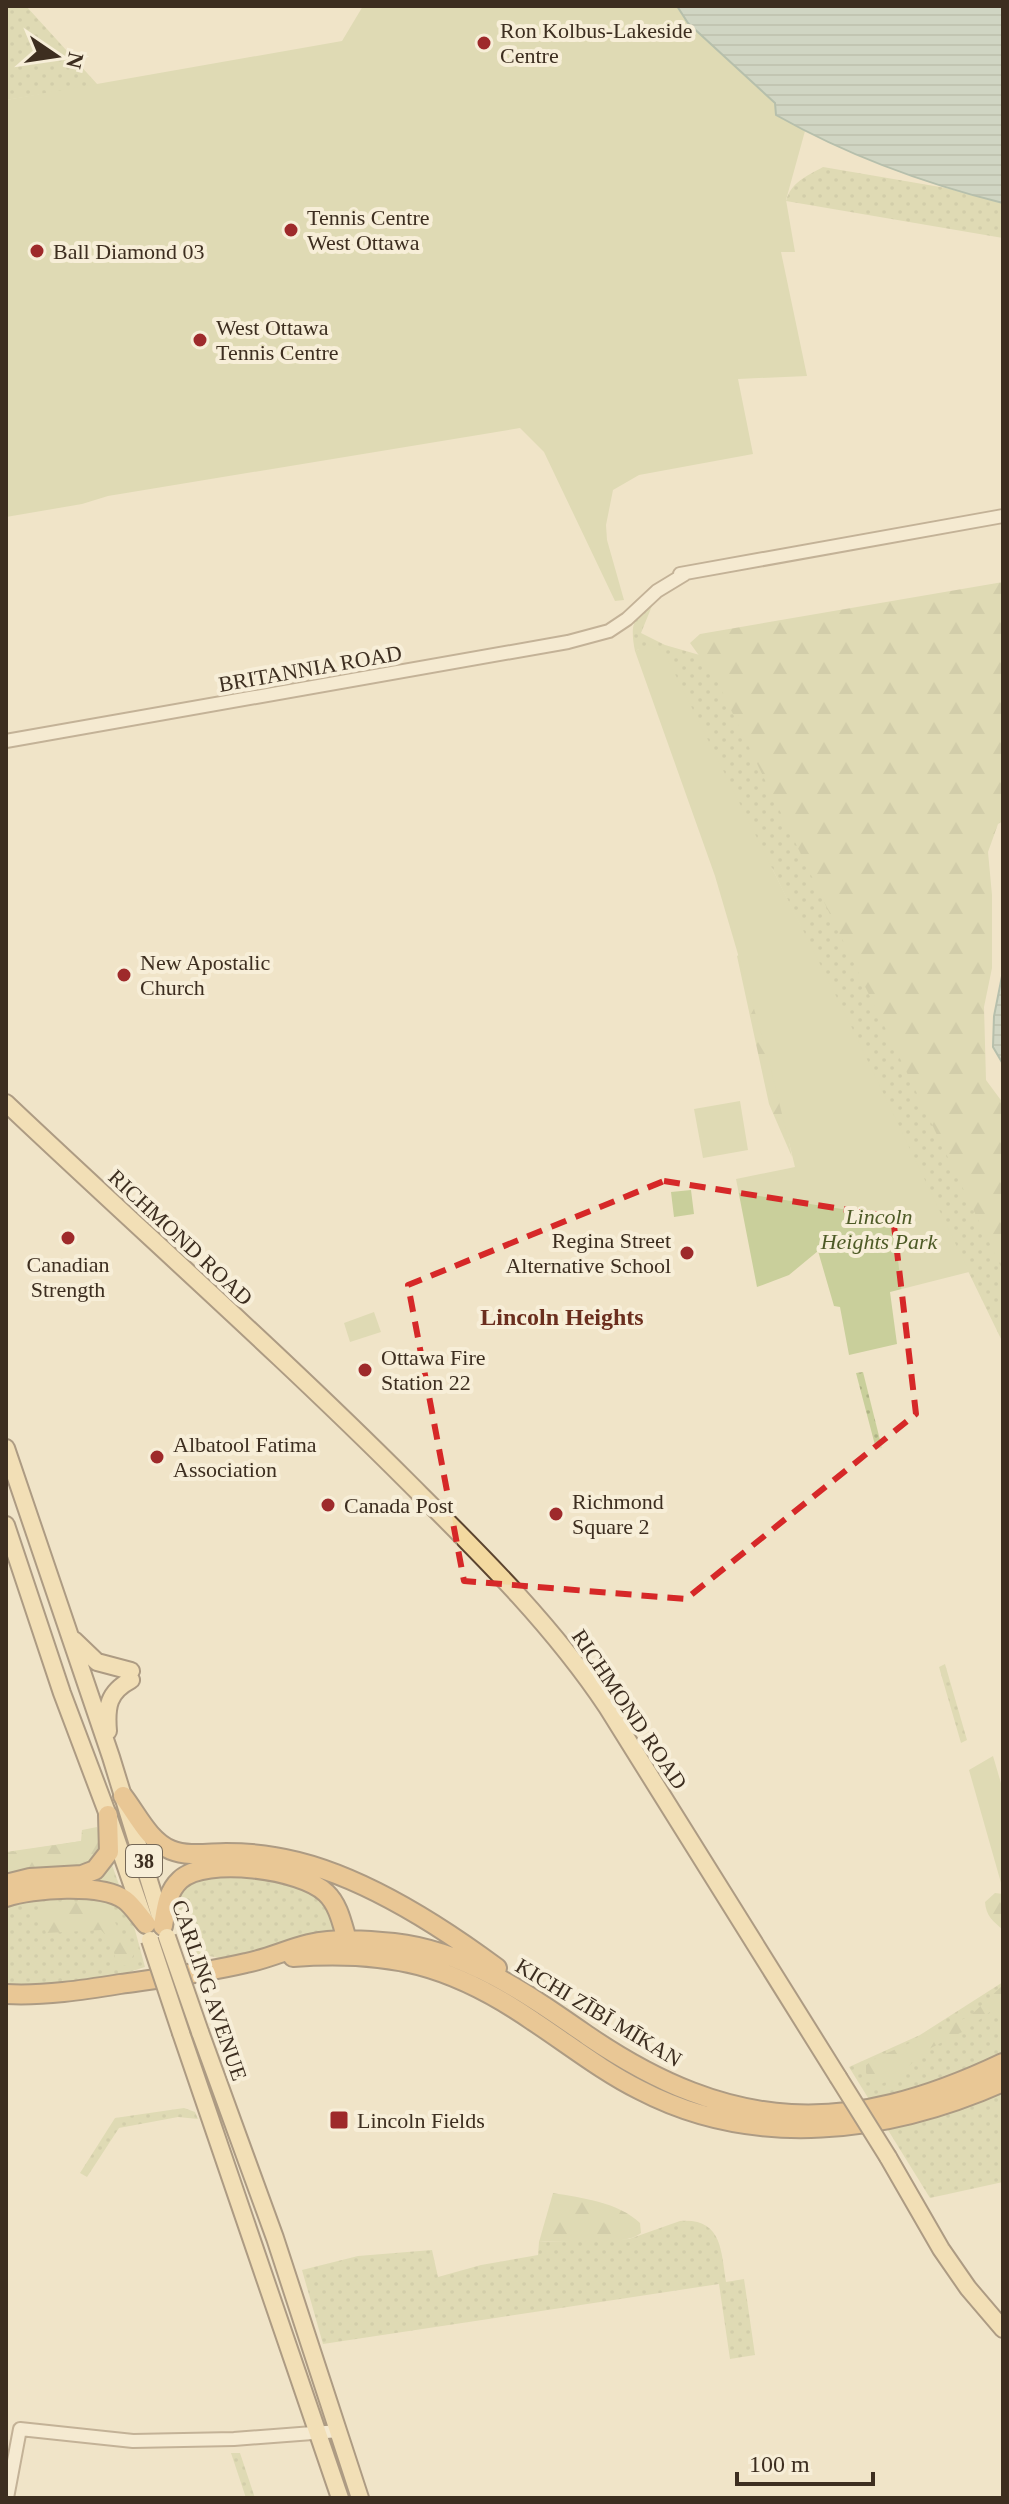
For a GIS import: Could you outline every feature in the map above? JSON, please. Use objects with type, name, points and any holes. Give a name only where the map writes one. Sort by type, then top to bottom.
[{"type":"highway","points":[[123,1796],[151,1834],[170,1850],[250,1854],[286,1859],[322,1870],[429,1922],[494,1965],[523,1991]]},
{"type":"highway","points":[[6,1884],[30,1878],[82,1875],[100,1866],[110,1848],[108,1815]]},
{"type":"highway","points":[[6,1897],[30,1892],[89,1889],[106,1892],[126,1900],[156,1931],[170,1892],[184,1877],[207,1869],[247,1869],[298,1878],[320,1888],[336,1906],[350,1948]]},
{"type":"highway","name":"KICHI ZĪBĪ MĪKAN","points":[[6,1994],[68,1991],[191,1974],[262,1960],[309,1944],[350,1948],[405,1961],[463,1980],[507,2004],[639,2090],[676,2107],[736,2123],[806,2130],[867,2124],[941,2106],[1003,2082]]},
{"type":"highway","name":"KICHI ZĪBĪ MĪKAN","points":[[350,1948],[397,1944],[449,1956],[523,1991],[639,2068],[691,2092],[765,2112],[815,2116],[864,2111],[933,2093],[1003,2063]]},
{"type":"highway","points":[[6,1982],[40,1992]]},
{"type":"main road","name":"RICHMOND ROAD","points":[[6,1103],[359,1433],[532,1610],[580,1667],[888,2157],[941,2249],[968,2288],[1003,2329]]},
{"type":"main road","name":"CARLING AVENUE","points":[[6,1448],[123,1796],[181,2033],[340,2498]]},
{"type":"main road","name":"CARLING AVENUE","points":[[6,1525],[62,1693],[108,1815],[200,2032],[275,2238],[360,2498]]},
{"type":"main road","points":[[68,1632],[83,1651],[97,1662],[131,1675],[114,1691],[108,1706],[111,1757]]},
{"type":"street","name":"BRITANNIA ROAD","points":[[6,741],[531,649],[609,631],[657,591],[685,574],[1003,516]]},
{"type":"street","points":[[7,2498],[20,2429],[133,2441],[339,2431]]},
{"type":"highlighted area","points":[[664,1181],[893,1217],[916,1414],[686,1599],[464,1581],[408,1285]]},
{"type":"green space","points":[[6,6],[26,6],[98,85],[6,100]]},
{"type":"green space","points":[[363,6],[677,6],[688,23],[776,103],[776,115],[805,131],[786,200],[795,252],[781,252],[807,376],[738,379],[753,454],[639,475],[613,490],[606,525],[607,540],[624,600],[615,601],[544,452],[520,428],[108,496],[82,504],[6,517],[6,100],[342,41]]},
{"type":"green space","points":[[823,167],[946,188],[1003,203],[1003,238],[786,201],[796,184]]},
{"type":"green space","points":[[1003,582],[1003,821],[998,824],[988,852],[992,895],[992,968],[984,1007],[986,1080],[1003,1103],[1003,1271],[716,679],[690,643],[700,634]]},
{"type":"green space","points":[[656,596],[641,633],[665,645],[717,660],[1003,1259],[1003,1343],[772,868],[734,927],[639,649],[635,651],[635,620]]},
{"type":"green space","name":"Lincoln Heights Park","points":[[649,644],[664,652],[854,1032],[969,1272],[890,1292],[897,1344],[849,1355],[840,1307],[834,1306],[818,1251],[789,1275],[757,1287],[736,1179],[795,1167],[767,1053],[715,876],[635,651]]},
{"type":"green space","points":[[751,948],[792,1157],[769,1104],[737,956]]},
{"type":"green space","points":[[740,1101],[748,1150],[703,1158],[694,1109]]},
{"type":"green space","points":[[691,1190],[694,1214],[674,1217],[671,1192]]},
{"type":"green space","points":[[374,1312],[381,1332],[350,1342],[344,1323]]},
{"type":"green space","points":[[863,1372],[882,1448],[876,1449],[856,1373]]},
{"type":"green space","points":[[945,1664],[967,1740],[961,1743],[939,1667]]},
{"type":"green space","points":[[993,1756],[1003,1790],[1003,1890],[969,1770]]},
{"type":"green space","points":[[97,1827],[104,1846],[95,1860],[6,1872],[6,1853],[81,1841],[82,1830]]},
{"type":"green space","points":[[95,1839],[112,1865],[145,1967],[117,1976],[64,1984],[6,1985],[6,1852]]},
{"type":"green space","points":[[212,1874],[271,1877],[305,1888],[329,1914],[335,1935],[229,1960],[204,1955],[190,1957],[176,1905],[190,1884]]},
{"type":"green space","points":[[995,1893],[1003,1894],[1003,1930],[991,1918],[986,1907],[985,1902]]},
{"type":"green space","points":[[102,1901],[134,1954],[128,1965],[117,1967],[112,1942],[101,1930],[46,1933],[37,1903]]},
{"type":"green space","points":[[1003,1982],[1003,2182],[930,2198],[849,2067],[920,2035]]},
{"type":"green space","points":[[1003,1985],[1003,2002],[966,2030],[923,2052],[899,2076],[881,2084],[866,2073],[866,2065],[876,2058],[970,2016]]},
{"type":"green space","points":[[184,2108],[195,2112],[198,2119],[178,2117],[119,2128],[87,2177],[80,2173],[115,2118]]},
{"type":"green space","points":[[553,2193],[599,2202],[621,2210],[640,2223],[641,2233],[622,2240],[539,2242]]},
{"type":"green space","points":[[680,2221],[694,2221],[712,2231],[720,2248],[726,2282],[744,2279],[755,2355],[730,2359],[719,2284],[323,2344],[302,2270],[358,2256],[432,2250],[438,2277],[481,2265],[538,2255],[539,2242],[629,2239]]},
{"type":"green space","points":[[231,2453],[240,2453],[255,2498],[246,2498]]},
{"type":"water","points":[[677,6],[1003,6],[1003,203],[886,166],[830,143],[776,115],[775,103],[688,23]]},
{"type":"water","points":[[1003,971],[1003,1064],[993,1047],[994,1016]]},
{"type":"place","name":"Ron Kolbus-Lakeside Centre","points":[[484,43]]},
{"type":"place","name":"Tennis Centre West Ottawa","points":[[291,230]]},
{"type":"place","name":"Ball Diamond 03","points":[[37,251]]},
{"type":"place","name":"West Ottawa Tennis Centre","points":[[200,340]]},
{"type":"place","name":"New Apostalic Church","points":[[124,975]]},
{"type":"place","name":"Canadian Strength","points":[[68,1238]]},
{"type":"place","name":"Regina Street Alternative School","points":[[687,1253]]},
{"type":"place","name":"Ottawa Fire Station 22","points":[[365,1370]]},
{"type":"place","name":"Albatool Fatima Association","points":[[157,1457]]},
{"type":"place","name":"Canada Post","points":[[328,1505]]},
{"type":"place","name":"Richmond Square 2","points":[[556,1514]]},
{"type":"place","name":"Lincoln Fields","points":[[339,2120]]},
{"type":"district","name":"Lincoln Heights","points":[[562,1317]]}]
